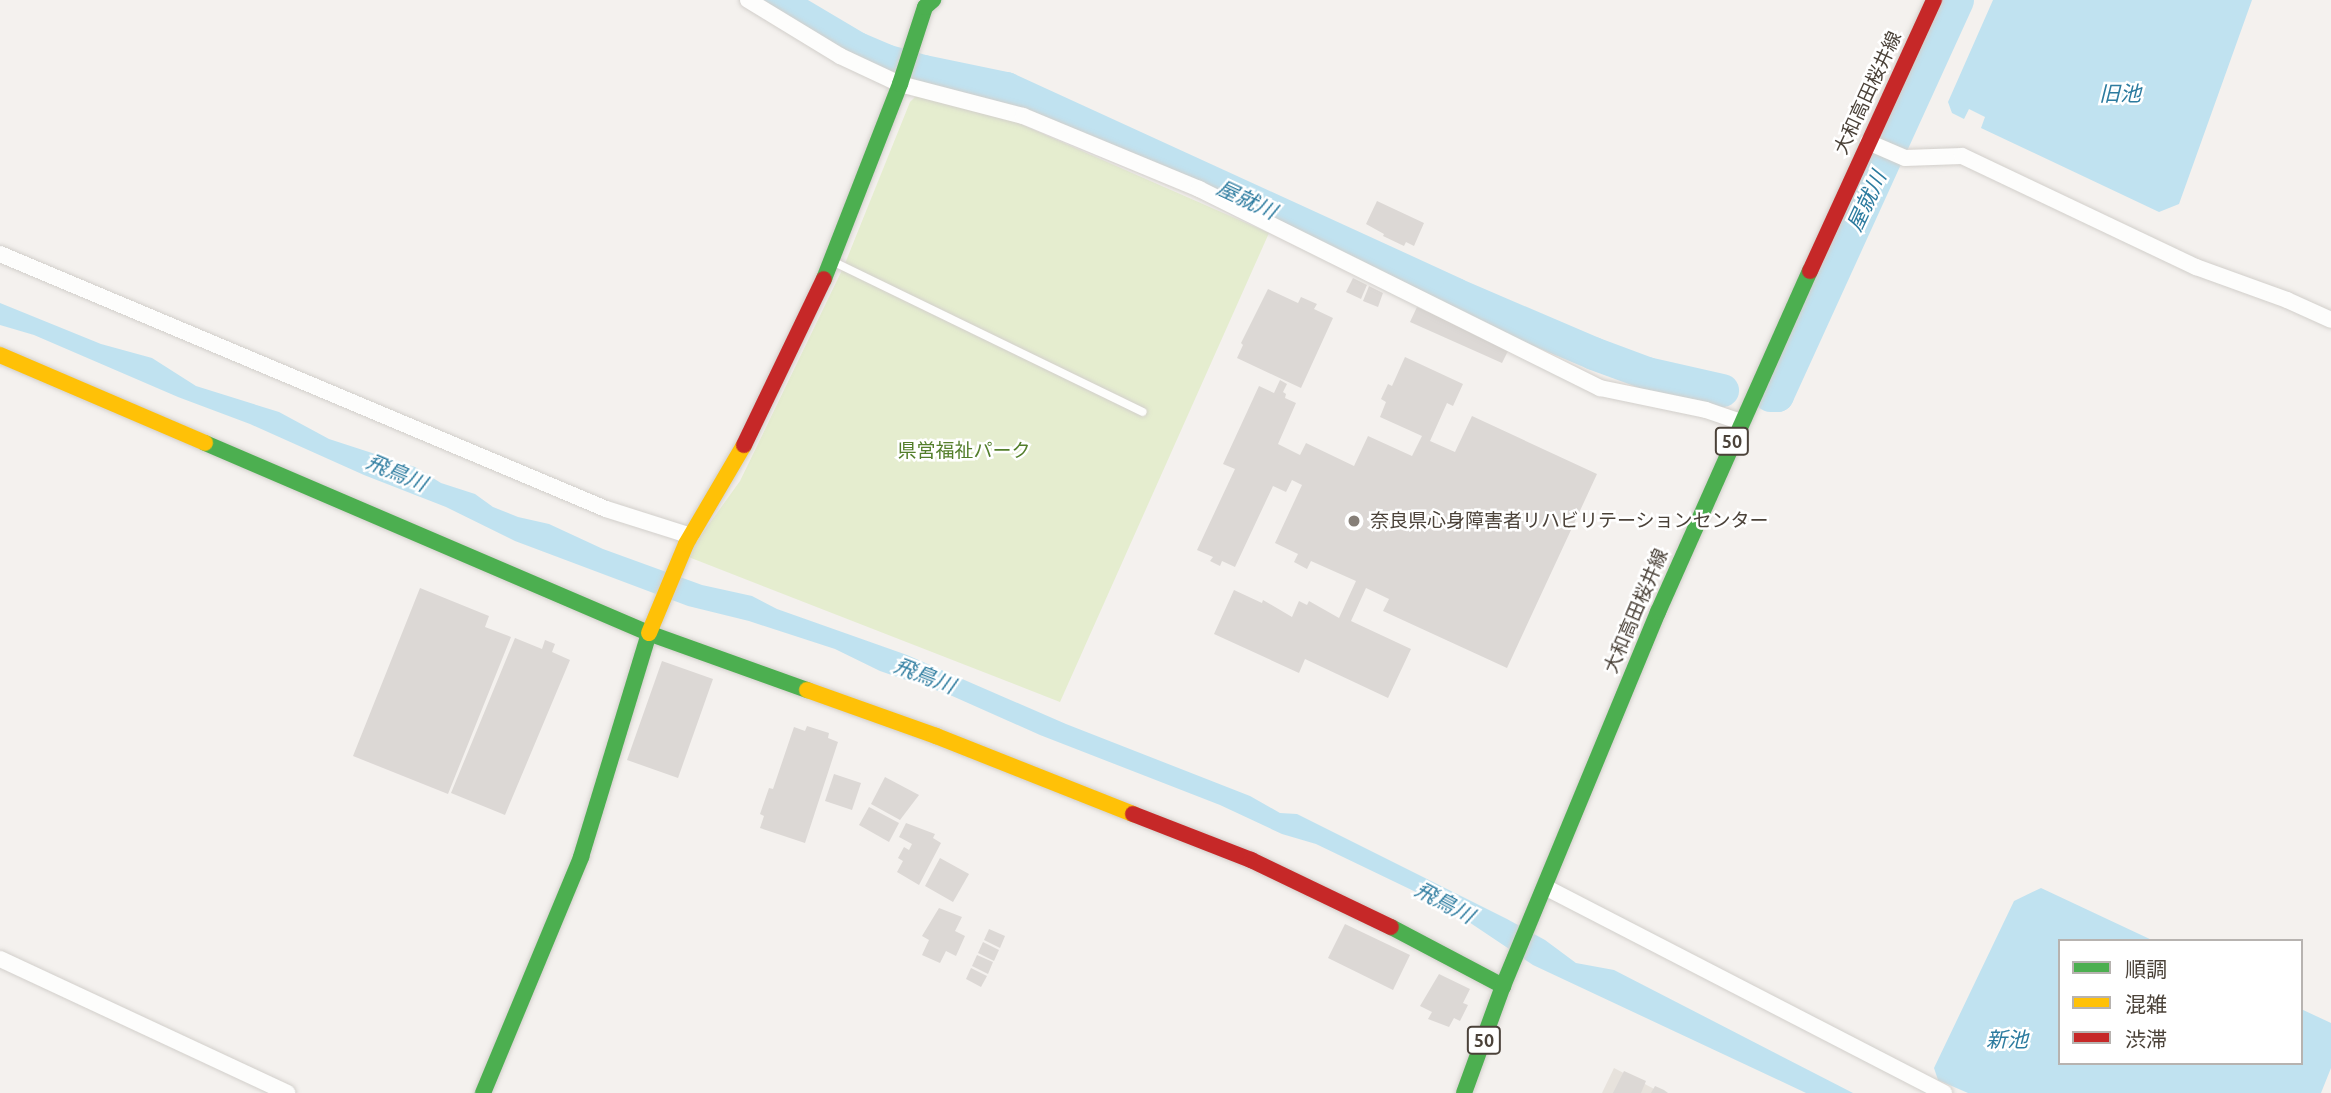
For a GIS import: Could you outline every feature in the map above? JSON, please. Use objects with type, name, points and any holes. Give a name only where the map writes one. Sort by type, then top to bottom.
[{"type":"street","points":[[748,0],[840,56],[901,80],[1023,117],[1199,189],[1600,387],[1706,410],[1741,422]]},
{"type":"street","points":[[483,1093],[581,857],[650,629],[688,540],[736,462],[832,261],[901,80],[925,7],[933,0]]},
{"type":"street","name":"大和高田桜井線","points":[[1464,1093],[1505,982],[1631,675],[1741,422],[1934,0]]},
{"type":"street","points":[[1868,142],[1905,158],[1962,156],[2196,267],[2287,300],[2331,320]]},
{"type":"street","points":[[0,254],[606,509],[688,540]]},
{"type":"street","points":[[0,355],[650,629],[1251,860],[1505,982]]},
{"type":"street","points":[[1543,893],[1693,961],[1944,1093]]},
{"type":"street","points":[[0,959],[288,1093]]},
{"type":"lane","points":[[832,261],[1143,412]]},
{"type":"shaded area","points":[[1614,1068],[1662,1093],[1602,1093]]},
{"type":"green space","name":"県営福祉パーク","points":[[918,94],[1016,122],[1269,233],[1060,702],[686,556],[740,481],[844,266],[910,102]]},
{"type":"water","name":"旧池","points":[[1993,0],[2252,0],[2179,204],[2159,212],[1981,128],[1985,117],[1969,109],[1964,119],[1952,113],[1948,102]]},
{"type":"water","name":"飛鳥川","points":[[0,303],[101,344],[152,358],[196,386],[279,412],[329,439],[415,467],[441,483],[475,494],[493,507],[518,517],[549,524],[603,549],[702,585],[752,596],[777,609],[907,655],[1066,724],[1250,796],[1280,813],[1297,814],[1507,919],[1545,940],[1576,963],[1614,970],[1853,1093],[1806,1093],[1533,965],[1445,906],[1316,844],[1282,834],[1220,805],[1040,735],[950,695],[880,671],[835,649],[749,621],[688,606],[515,541],[446,507],[364,475],[250,424],[178,397],[34,335],[0,325]]},
{"type":"water","name":"新池","points":[[2041,888],[2150,939],[2058,939],[2058,1065],[2303,1065],[2303,1010],[2331,1023],[2331,1068],[2321,1093],[1968,1093],[1938,1080],[1934,1068],[2014,901]]},
{"type":"building","points":[[1377,201],[1424,223],[1414,246],[1406,242],[1404,246],[1366,224]]},
{"type":"building","points":[[1353,278],[1367,285],[1361,299],[1346,292]]},
{"type":"building","points":[[1369,286],[1383,293],[1378,307],[1363,301]]},
{"type":"building","points":[[1268,289],[1298,303],[1301,297],[1317,304],[1314,309],[1333,318],[1301,388],[1237,358],[1243,345],[1241,343]]},
{"type":"building","points":[[1417,307],[1509,349],[1502,363],[1410,322]]},
{"type":"building","points":[[1405,357],[1463,384],[1453,406],[1447,403],[1430,441],[1455,452],[1472,416],[1597,474],[1507,668],[1383,611],[1389,599],[1366,588],[1351,621],[1411,649],[1388,698],[1305,659],[1299,673],[1214,634],[1234,590],[1262,603],[1263,600],[1292,617],[1299,601],[1307,605],[1309,601],[1339,618],[1356,581],[1311,561],[1307,569],[1294,562],[1298,554],[1275,543],[1302,485],[1292,480],[1286,492],[1273,486],[1235,567],[1222,561],[1220,566],[1210,561],[1213,557],[1197,550],[1235,469],[1223,464],[1259,386],[1274,393],[1280,380],[1287,384],[1283,392],[1286,394],[1285,398],[1296,403],[1278,444],[1300,455],[1306,443],[1354,466],[1368,436],[1412,456],[1422,436],[1380,417],[1386,402],[1381,399],[1388,384],[1392,386]]},
{"type":"building","points":[[420,588],[489,616],[485,627],[511,637],[448,794],[353,756]]},
{"type":"building","points":[[515,638],[542,649],[545,640],[555,644],[552,652],[570,660],[505,815],[451,793]]},
{"type":"building","points":[[662,661],[713,679],[678,778],[627,760]]},
{"type":"building","points":[[807,726],[829,733],[828,738],[838,742],[805,843],[760,828],[764,816],[760,814],[769,788],[773,789],[794,727],[805,731]]},
{"type":"building","points":[[834,774],[861,783],[852,810],[825,801]]},
{"type":"building","points":[[885,777],[919,795],[900,820],[871,804]]},
{"type":"building","points":[[869,807],[899,823],[889,842],[859,825]]},
{"type":"building","points":[[906,823],[935,834],[933,838],[941,843],[919,885],[897,872],[903,861],[898,858],[904,847],[909,850],[912,844],[899,837]]},
{"type":"building","points":[[940,858],[969,874],[953,902],[925,886]]},
{"type":"building","points":[[939,908],[962,917],[955,931],[965,936],[956,956],[946,951],[940,963],[922,955],[929,940],[922,936]]},
{"type":"building","points":[[1345,924],[1410,955],[1393,990],[1328,958]]},
{"type":"building","points":[[989,929],[1005,936],[1000,948],[984,940]]},
{"type":"building","points":[[983,942],[999,950],[994,961],[978,953]]},
{"type":"building","points":[[977,955],[993,962],[988,974],[972,966]]},
{"type":"building","points":[[971,968],[987,976],[981,987],[966,979]]},
{"type":"building","points":[[1439,974],[1470,989],[1463,1003],[1468,1005],[1460,1021],[1454,1018],[1449,1027],[1428,1019],[1432,1012],[1420,1006]]},
{"type":"building","points":[[1624,1071],[1646,1081],[1641,1093],[1613,1093]]},
{"type":"building","points":[[1655,1086],[1664,1090],[1668,1093],[1651,1093]]},
{"type":"waterway","name":"屋就川","points":[[776,0],[857,48],[885,60],[923,71],[1006,88],[1455,294],[1593,353],[1647,373],[1722,390]]},
{"type":"waterway","name":"屋就川","points":[[1770,395],[1777,395],[1957,0]]},
{"type":"traffic: fast","points":[[824,279],[900,84],[925,7],[933,0]]},
{"type":"traffic: fast","points":[[1464,1093],[1503,986],[1658,612],[1810,271]]},
{"type":"traffic: fast","points":[[205,443],[648,633],[807,690]]},
{"type":"traffic: fast","points":[[483,1093],[581,857],[649,633]]},
{"type":"traffic: fast","points":[[1391,927],[1503,986]]},
{"type":"traffic: slow","points":[[0,355],[205,443]]},
{"type":"traffic: slow","points":[[649,633],[686,544],[744,445]]},
{"type":"traffic: slow","points":[[807,690],[936,736],[1133,814]]},
{"type":"traffic: jam","points":[[1810,271],[1934,0]]},
{"type":"traffic: jam","points":[[744,445],[824,279]]},
{"type":"traffic: jam","points":[[1133,814],[1251,860],[1391,927]]},
{"type":"place","name":"奈良県心身障害者リハビリテーションセンター","points":[[1354,521]]}]
